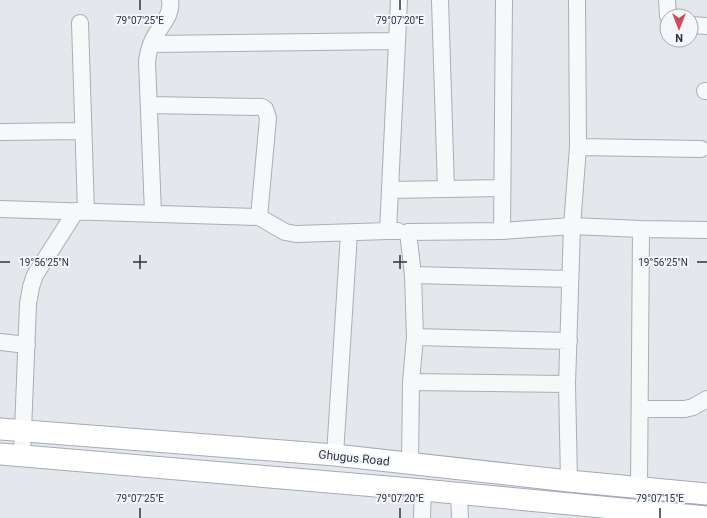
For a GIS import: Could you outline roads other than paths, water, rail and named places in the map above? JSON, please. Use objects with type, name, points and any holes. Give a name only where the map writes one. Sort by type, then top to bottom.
[{"type":"main road","name":"Ghugus Road","points":[[0,429],[334,455],[569,481],[707,494]]},
{"type":"main road","points":[[0,454],[423,490],[582,511],[707,517]]},
{"type":"street","points":[[154,213],[147,60],[151,44],[158,29],[168,17],[171,6],[170,0]]},
{"type":"street","points":[[388,231],[399,0]]},
{"type":"street","points":[[440,0],[446,189]]},
{"type":"street","points":[[502,231],[504,0]]},
{"type":"street","points":[[569,481],[567,384],[572,226],[578,147],[577,0],[574,0]]},
{"type":"street","points":[[22,456],[28,304],[31,287],[35,275],[81,212],[83,131],[80,23]]},
{"type":"street","points":[[151,44],[397,41]]},
{"type":"street","points":[[149,105],[262,107],[265,109],[268,118],[259,217]]},
{"type":"street","points":[[0,132],[83,131]]},
{"type":"street","points":[[578,147],[701,149]]},
{"type":"street","points":[[390,190],[502,188]]},
{"type":"street","points":[[0,210],[259,217],[284,232],[296,234],[388,231],[502,231],[572,226],[707,230]]},
{"type":"street","points":[[639,488],[641,229]]},
{"type":"street","points":[[408,232],[413,275],[415,337],[411,382],[410,464]]},
{"type":"street","points":[[334,455],[349,233]]},
{"type":"street","points":[[413,275],[570,278]]},
{"type":"street","points":[[415,337],[569,341]]},
{"type":"street","points":[[0,342],[26,345]]},
{"type":"street","points":[[411,382],[567,384]]},
{"type":"street","points":[[640,409],[685,409],[693,407],[707,399]]},
{"type":"street","points":[[422,518],[423,490]]},
{"type":"street","points":[[459,494],[460,518]]}]
